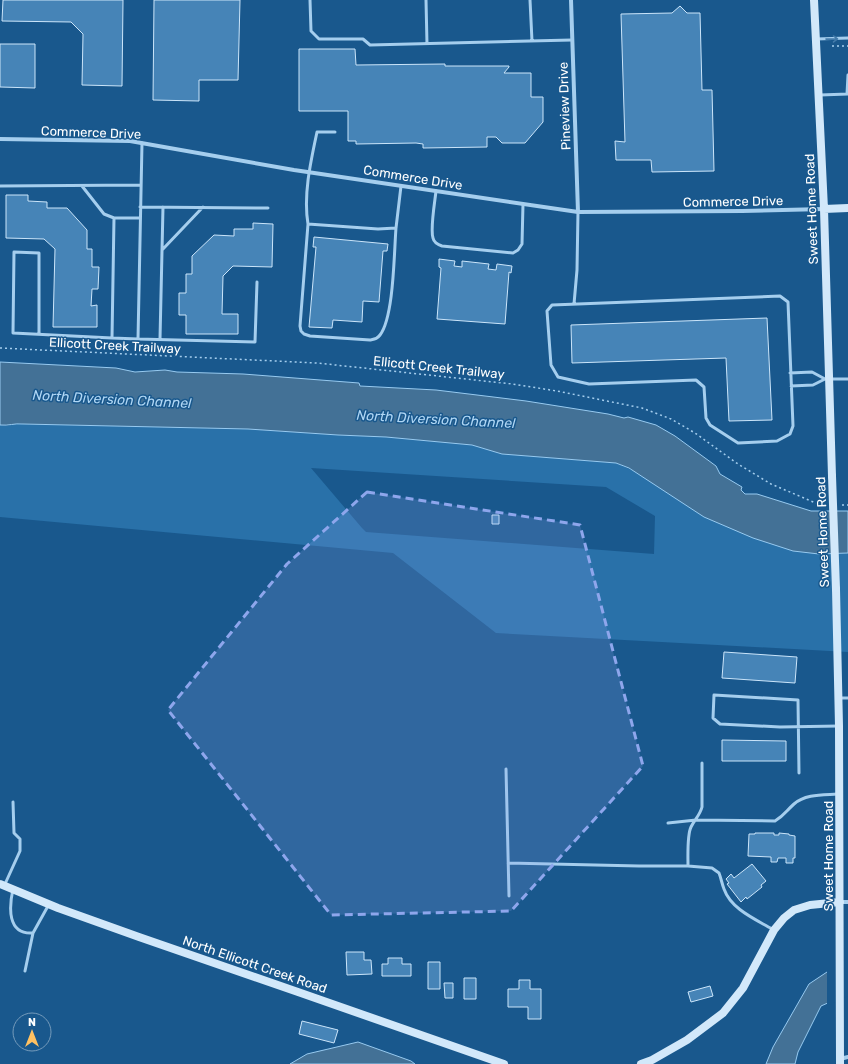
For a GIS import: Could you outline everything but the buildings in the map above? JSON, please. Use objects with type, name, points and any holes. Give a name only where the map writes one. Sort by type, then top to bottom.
[{"type":"main road","name":"Sweet Home Road","points":[[814,0],[824,209],[827,379],[836,589],[839,794],[844,902],[839,960],[843,1060]]},
{"type":"main road","points":[[824,209],[848,208]]},
{"type":"main road","name":"North Ellicott Creek Road","points":[[6,887],[144,939],[310,995],[504,1064]]},
{"type":"main road","points":[[641,1064],[652,1060],[687,1040],[723,1013],[743,988],[774,930],[784,918],[794,910],[810,905],[844,902]]},
{"type":"street","name":"Pineview Drive","points":[[571,0],[578,212]]},
{"type":"street","name":"Commerce Drive","points":[[0,139],[130,141],[309,172],[578,212],[824,209]]},
{"type":"lane","points":[[310,0],[311,32],[319,39],[363,39],[370,45],[572,40]]},
{"type":"lane","points":[[426,0],[427,44]]},
{"type":"lane","points":[[530,0],[532,41]]},
{"type":"lane","points":[[816,39],[848,38]]},
{"type":"lane","points":[[818,95],[848,94],[848,75]]},
{"type":"lane","points":[[335,132],[317,132],[309,172],[306,213],[308,224],[300,314],[301,331],[304,334],[310,336],[370,340],[377,339],[381,334],[385,327],[390,305],[401,186]]},
{"type":"lane","points":[[138,339],[142,143]]},
{"type":"lane","points":[[0,186],[141,185]]},
{"type":"lane","points":[[82,186],[104,214],[114,218],[140,218]]},
{"type":"lane","points":[[436,191],[432,229],[433,238],[437,244],[442,246],[513,253],[518,250],[522,244],[523,204]]},
{"type":"lane","points":[[140,207],[268,208]]},
{"type":"lane","points":[[160,340],[164,207]]},
{"type":"lane","points":[[163,249],[203,207]]},
{"type":"lane","points":[[574,304],[577,270],[578,212]]},
{"type":"lane","points":[[112,338],[114,218]]},
{"type":"lane","points":[[308,224],[378,229],[396,228]]},
{"type":"lane","points":[[38,334],[39,253],[14,252],[13,333],[160,340],[255,342],[257,282]]},
{"type":"lane","points":[[780,296],[788,302],[793,426],[790,434],[777,441],[738,443],[710,425],[706,418],[704,387],[696,380],[589,384],[558,377],[551,365],[547,311],[552,305],[574,304],[780,296]]},
{"type":"lane","points":[[790,373],[812,372],[827,379]]},
{"type":"lane","points":[[791,386],[813,385],[827,379],[848,379]]},
{"type":"lane","points":[[799,774],[799,727],[798,700],[714,695],[712,718],[720,724],[799,727],[839,726]]},
{"type":"lane","points":[[838,698],[848,698]]},
{"type":"lane","points":[[688,866],[689,834],[691,827],[701,813],[702,807],[702,763]]},
{"type":"lane","points":[[506,769],[508,896]]},
{"type":"lane","points":[[668,823],[696,820],[774,821],[783,816],[795,803],[804,798],[839,794]]},
{"type":"lane","points":[[13,802],[14,833],[20,839],[20,851],[6,887],[10,904],[10,913],[15,926],[20,931],[27,934],[33,933]]},
{"type":"lane","points":[[508,863],[688,866],[712,868],[719,873],[724,890],[732,902],[746,913],[774,930]]},
{"type":"lane","points":[[25,971],[33,933],[49,904]]},
{"type":"path","points":[[832,46],[848,46]]},
{"type":"path","name":"Ellicott Creek Trailway","points":[[0,348],[317,363],[512,384],[557,391],[632,406],[665,417],[695,433],[738,464],[771,484],[818,504],[826,504]]},
{"type":"path","points":[[840,505],[848,505]]},
{"type":"highlighted area","points":[[367,492],[580,525],[643,766],[511,911],[331,915],[168,710],[287,564]]},
{"type":"shaded area","points":[[15,423],[248,429],[386,437],[472,445],[502,454],[616,463],[819,554],[848,553],[848,652],[496,633],[393,553],[0,517],[0,425],[8,426]],"holes":[[[311,468],[606,487],[655,516],[654,554],[366,532]]]},
{"type":"water","name":"North Diversion Channel","points":[[0,362],[116,368],[135,372],[165,370],[177,372],[243,374],[359,383],[360,386],[436,390],[526,401],[608,414],[624,418],[628,417],[656,425],[675,436],[716,466],[720,474],[742,487],[741,490],[745,494],[757,494],[811,511],[848,511],[848,553],[819,554],[793,551],[753,538],[704,517],[629,468],[616,463],[502,454],[472,445],[386,437],[248,429],[20,424],[0,425]]},
{"type":"water","points":[[848,958],[848,994],[821,1006],[798,1052],[795,1064],[766,1064],[773,1047],[809,984]]},
{"type":"water","points":[[358,1042],[411,1061],[415,1064],[290,1064],[307,1054]]},
{"type":"pier","points":[[848,956],[848,996],[827,1006],[827,970]]}]
